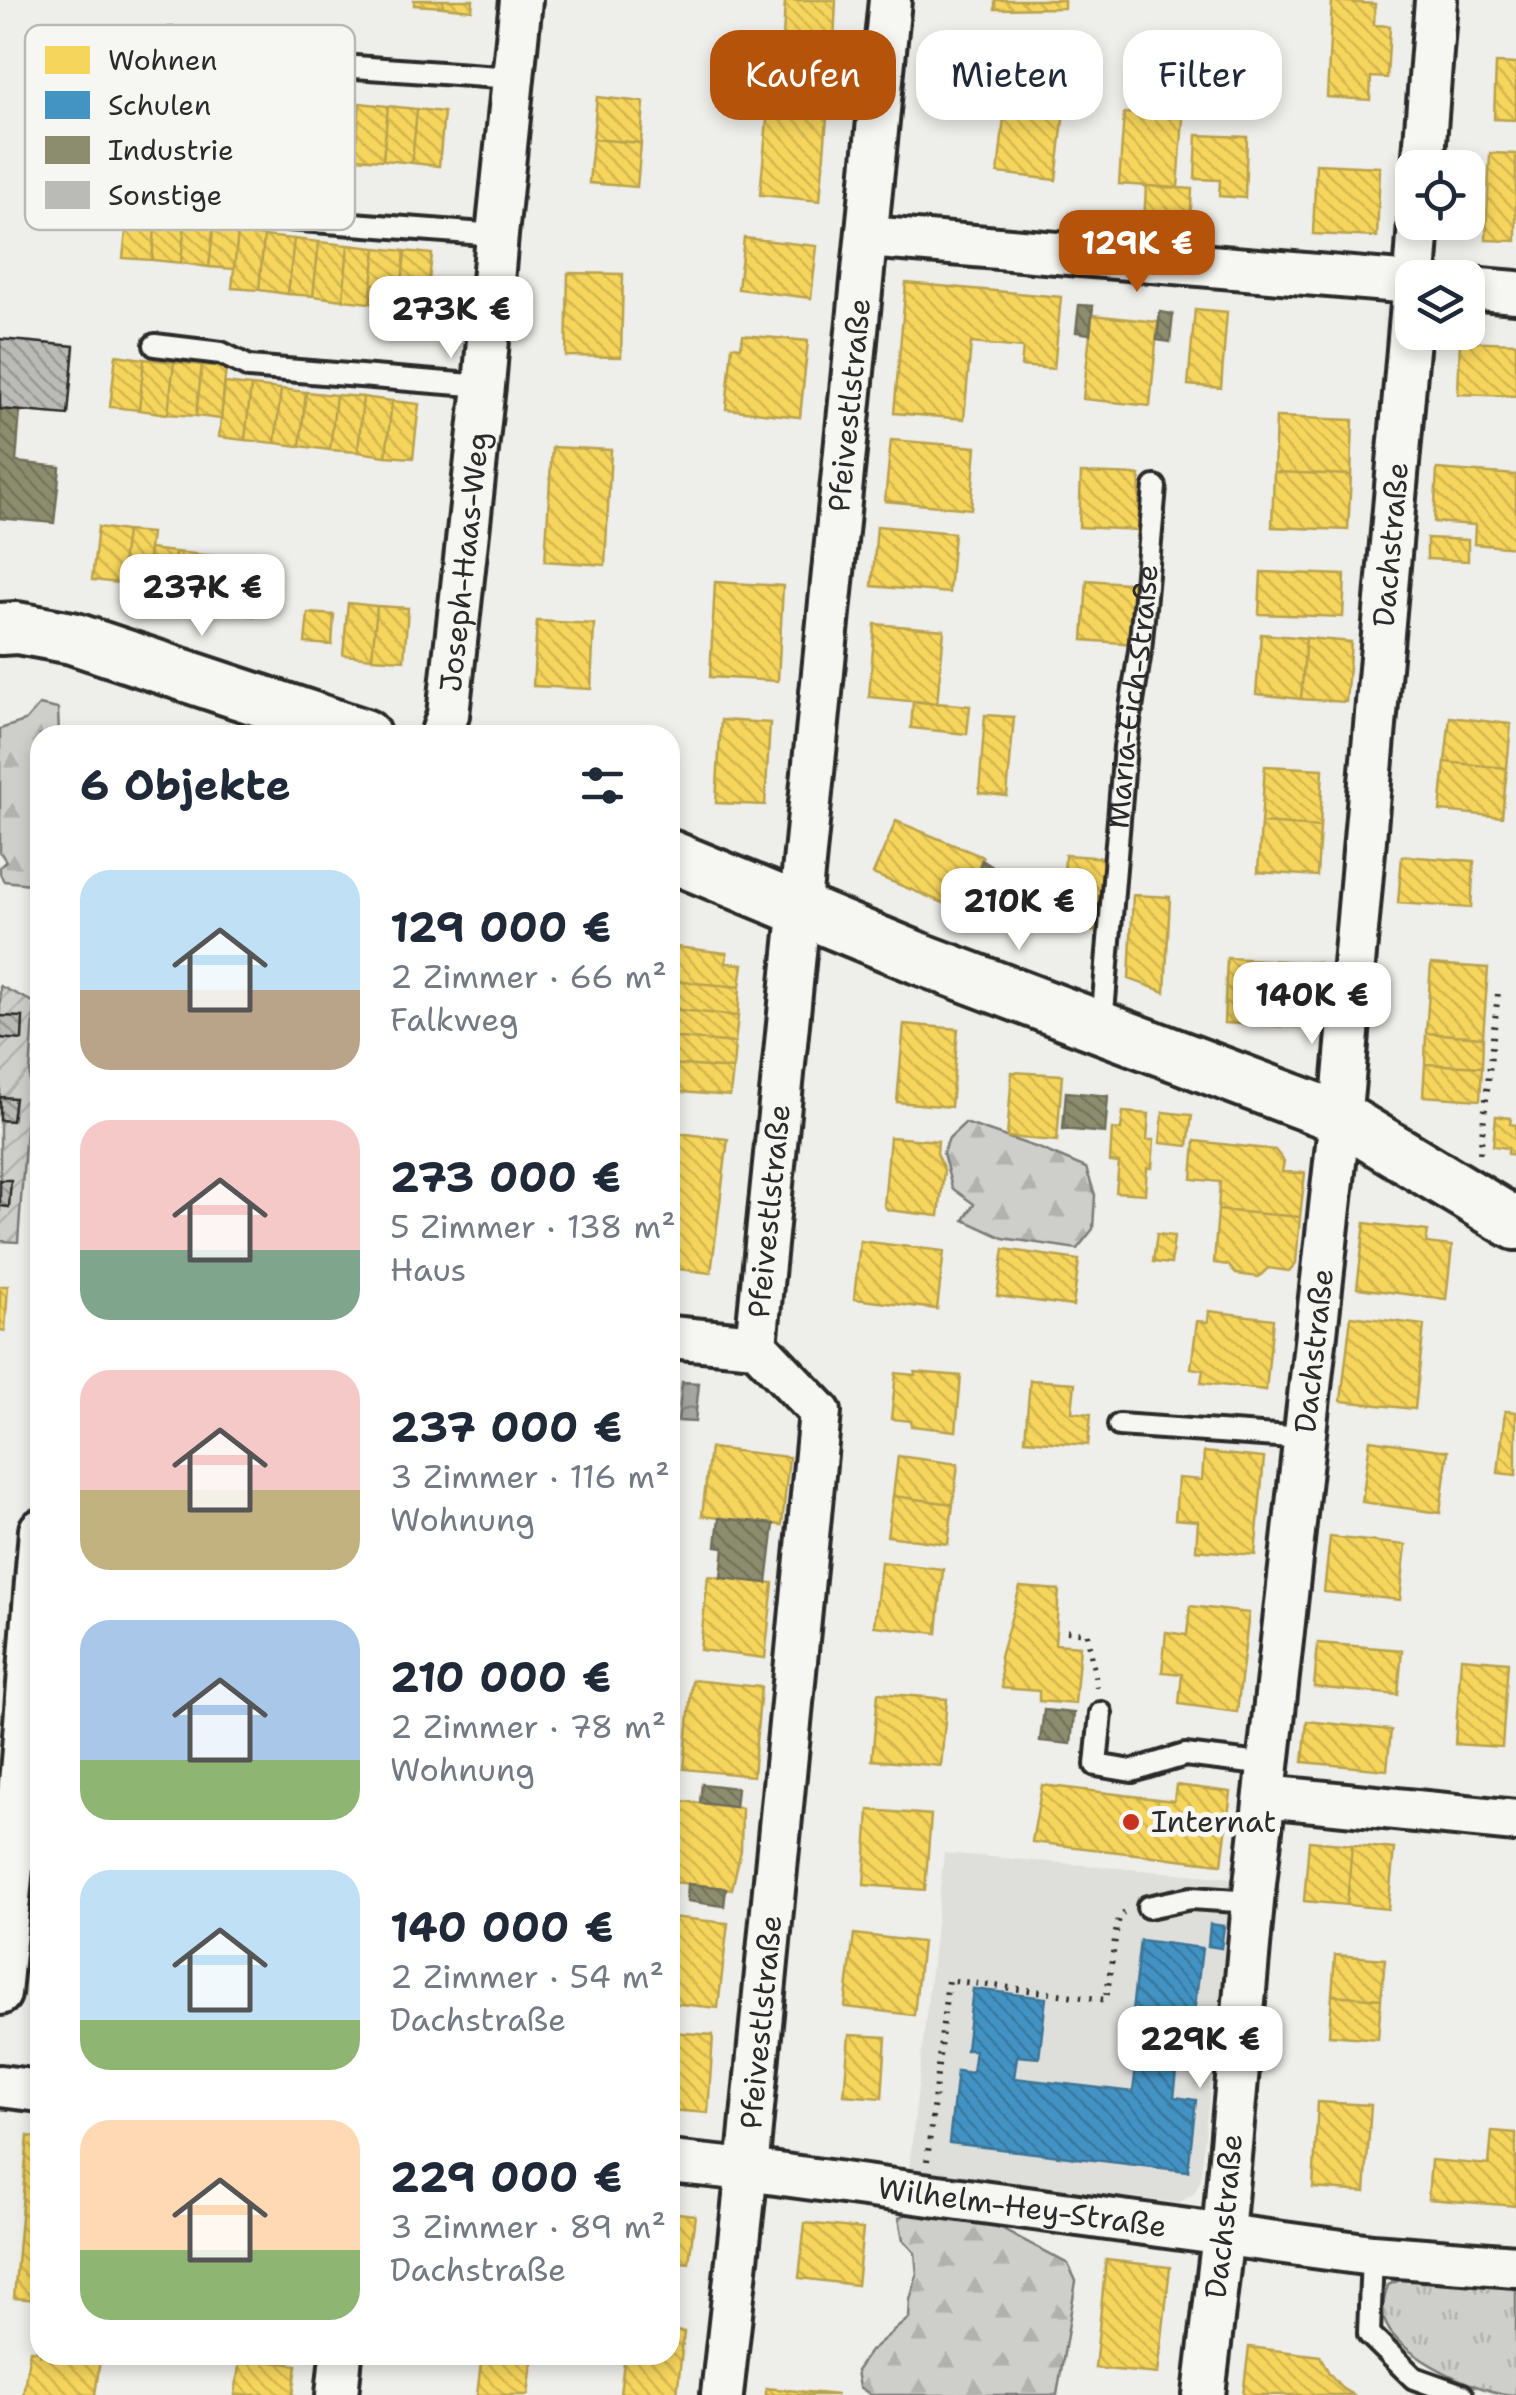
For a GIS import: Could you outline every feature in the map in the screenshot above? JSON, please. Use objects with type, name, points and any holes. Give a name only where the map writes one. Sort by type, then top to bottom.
[{"type":"street","name":"Joseph-Haas-Weg","points":[[444,725],[484,386],[521,0]]},
{"type":"street","name":"Pfeivestlstraße","points":[[722,2395],[820,1412],[756,1345],[890,0]]},
{"type":"street","points":[[1424,150],[1436,0]]},
{"type":"street","points":[[868,237],[1395,279]]},
{"type":"street","points":[[1485,289],[1516,292]]},
{"type":"street","name":"Dachstraße","points":[[1204,2395],[1253,1902],[1340,1118],[1408,350]]},
{"type":"street","points":[[6,637],[72,638],[334,725]]},
{"type":"street","points":[[680,860],[799,910],[1340,1118],[1516,1224]]},
{"type":"street","points":[[680,1338],[756,1345]]},
{"type":"street","points":[[0,1994],[30,1646]]},
{"type":"street","points":[[1267,1780],[1516,1821]]},
{"type":"street","points":[[0,2086],[30,2090]]},
{"type":"street","name":"Wilhelm-Hey-Straße","points":[[680,2163],[1372,2254],[1516,2266]]},
{"type":"street","points":[[338,2395],[341,2365]]},
{"type":"lane","points":[[355,67],[513,78]]},
{"type":"lane","points":[[355,224],[496,235]]},
{"type":"lane","name":"Joseph-Haas-Weg","points":[[155,344],[221,353],[250,368],[484,386]]},
{"type":"lane","name":"Maria-Eich-Straße","points":[[1102,1027],[1125,747],[1140,651],[1156,488]]},
{"type":"lane","points":[[1119,1425],[1305,1438]]},
{"type":"lane","points":[[1101,1713],[1096,1765],[1132,1771],[1185,1755],[1267,1780]]},
{"type":"lane","points":[[1148,1906],[1191,1898],[1253,1902]]},
{"type":"lane","points":[[1372,2254],[1370,2334],[1414,2378],[1462,2395]]},
{"type":"path","points":[[1479,1170],[1498,993]]},
{"type":"path","points":[[1067,1631],[1087,1633],[1101,1713]]},
{"type":"path","points":[[926,2171],[948,1980],[1106,2000],[1120,1915],[1133,1906],[1148,1906]]},
{"type":"shaded area","points":[[944,1853],[1233,1878],[1200,2181],[1194,2194],[1178,2203],[909,2169]]},
{"type":"green space","points":[[39,705],[58,709],[59,725],[30,725],[30,884],[4,881],[0,874],[6,861],[0,852],[0,729],[25,721]]},
{"type":"green space","points":[[0,986],[30,1001],[30,1073],[18,1242],[0,1241]]},
{"type":"green space","points":[[965,1123],[1086,1168],[1095,1195],[1093,1229],[1077,1249],[1003,1238],[964,1220],[974,1204],[952,1188],[943,1153],[949,1138]]},
{"type":"green space","points":[[917,2208],[950,2210],[1003,2229],[1068,2264],[1076,2281],[1057,2395],[871,2395],[859,2387],[856,2371],[870,2351],[909,2318],[917,2275],[915,2253],[903,2240],[899,2218]]},
{"type":"green space","points":[[1402,2279],[1516,2288],[1516,2395],[1483,2389],[1444,2372],[1394,2337],[1384,2320],[1384,2300],[1388,2285]]},
{"type":"water","points":[[682,1382],[699,1383],[695,1422],[680,1421]]},
{"type":"building: Wohnen","points":[[414,0],[443,0],[443,7],[414,5]]},
{"type":"building: Wohnen","points":[[443,0],[473,0],[472,10],[443,7]]},
{"type":"building: Wohnen","points":[[785,0],[836,0],[835,30],[784,30]]},
{"type":"building: Wohnen","points":[[995,0],[1064,0],[1064,8],[995,9]]},
{"type":"building: Wohnen","points":[[1332,1],[1375,4],[1374,25],[1390,26],[1387,78],[1371,77],[1370,100],[1327,97]]},
{"type":"building: Wohnen","points":[[1496,63],[1516,64],[1516,120],[1494,119]]},
{"type":"building: Wohnen","points":[[597,97],[644,102],[641,143],[593,139]]},
{"type":"building: Wohnen","points":[[355,102],[360,103],[355,158]]},
{"type":"building: Wohnen","points":[[360,103],[388,106],[383,160],[355,158]]},
{"type":"building: Wohnen","points":[[388,106],[417,109],[412,163],[383,160]]},
{"type":"building: Wohnen","points":[[417,109],[444,112],[439,166],[412,163]]},
{"type":"building: Wohnen","points":[[767,120],[827,120],[820,201],[760,195]]},
{"type":"building: Wohnen","points":[[1004,120],[1063,120],[1056,180],[998,173]]},
{"type":"building: Wohnen","points":[[1124,120],[1183,120],[1178,188],[1119,184]]},
{"type":"building: Wohnen","points":[[1197,135],[1247,137],[1245,198],[1219,196],[1220,180],[1195,179]]},
{"type":"building: Wohnen","points":[[593,139],[641,143],[637,187],[589,183]]},
{"type":"building: Wohnen","points":[[1490,153],[1516,154],[1516,241],[1486,240]]},
{"type":"building: Wohnen","points":[[1316,164],[1380,167],[1377,237],[1313,234]]},
{"type":"building: Wohnen","points":[[1146,186],[1192,189],[1190,225],[1144,223]]},
{"type":"building: Wohnen","points":[[126,230],[155,230],[152,260],[123,258]]},
{"type":"building: Wohnen","points":[[155,230],[184,230],[181,263],[152,260]]},
{"type":"building: Wohnen","points":[[184,230],[213,230],[209,267],[181,263]]},
{"type":"building: Wohnen","points":[[213,230],[238,230],[234,269],[209,267]]},
{"type":"building: Wohnen","points":[[238,233],[264,236],[259,290],[232,288]]},
{"type":"building: Wohnen","points":[[264,236],[294,239],[288,294],[259,290]]},
{"type":"building: Wohnen","points":[[744,238],[817,246],[811,298],[738,289]]},
{"type":"building: Wohnen","points":[[294,239],[319,242],[313,296],[288,294]]},
{"type":"building: Wohnen","points":[[319,242],[348,245],[343,300],[313,296]]},
{"type":"building: Wohnen","points":[[348,245],[376,248],[370,303],[343,300]]},
{"type":"building: Wohnen","points":[[376,248],[405,251],[400,306],[370,303]]},
{"type":"building: Wohnen","points":[[405,251],[432,254],[426,308],[400,306]]},
{"type":"building: Wohnen","points":[[568,273],[623,274],[621,357],[566,356]]},
{"type":"building: Wohnen","points":[[906,283],[1061,297],[1054,369],[1021,366],[1023,348],[971,343],[964,419],[894,413]]},
{"type":"building: Wohnen","points":[[1195,309],[1227,312],[1221,388],[1188,385]]},
{"type":"building: Wohnen","points":[[1092,315],[1158,322],[1150,406],[1083,399]]},
{"type":"building: Wohnen","points":[[743,335],[808,341],[800,417],[726,409],[732,346],[741,347]]},
{"type":"building: Wohnen","points":[[1485,342],[1516,343],[1516,396],[1458,394],[1460,350],[1485,350]]},
{"type":"building: Wohnen","points":[[116,355],[144,359],[139,410],[110,407]]},
{"type":"building: Wohnen","points":[[144,359],[174,362],[168,414],[139,410]]},
{"type":"building: Wohnen","points":[[174,362],[202,365],[196,416],[168,414]]},
{"type":"building: Wohnen","points":[[202,365],[226,367],[221,419],[196,416]]},
{"type":"building: Wohnen","points":[[225,383],[251,386],[245,440],[219,437]]},
{"type":"building: Wohnen","points":[[251,386],[281,389],[275,443],[245,440]]},
{"type":"building: Wohnen","points":[[281,389],[306,392],[300,446],[275,443]]},
{"type":"building: Wohnen","points":[[306,392],[336,395],[330,450],[300,446]]},
{"type":"building: Wohnen","points":[[336,395],[363,397],[358,452],[330,450]]},
{"type":"building: Wohnen","points":[[363,397],[392,401],[386,456],[358,452]]},
{"type":"building: Wohnen","points":[[392,401],[419,404],[413,458],[386,456]]},
{"type":"building: Wohnen","points":[[1276,417],[1353,420],[1351,475],[1274,472]]},
{"type":"building: Wohnen","points":[[891,440],[976,447],[971,509],[885,501]]},
{"type":"building: Wohnen","points":[[552,447],[611,450],[605,565],[545,561]]},
{"type":"building: Wohnen","points":[[1437,469],[1516,475],[1516,548],[1474,544],[1475,525],[1434,522]]},
{"type":"building: Wohnen","points":[[1274,472],[1351,475],[1348,530],[1272,527]]},
{"type":"building: Wohnen","points":[[1081,473],[1140,475],[1138,530],[1079,527]]},
{"type":"building: Wohnen","points":[[877,526],[954,533],[949,593],[872,586]]},
{"type":"building: Wohnen","points":[[98,527],[126,531],[120,583],[92,580]]},
{"type":"building: Wohnen","points":[[126,531],[151,533],[145,585],[120,583]]},
{"type":"building: Wohnen","points":[[1427,538],[1468,540],[1468,561],[1427,559]]},
{"type":"building: Wohnen","points":[[149,549],[175,552],[169,607],[143,604]]},
{"type":"building: Wohnen","points":[[175,552],[205,555],[199,610],[169,607]]},
{"type":"building: Wohnen","points":[[205,555],[230,557],[224,612],[199,610]]},
{"type":"building: Wohnen","points":[[230,557],[260,561],[254,616],[224,612]]},
{"type":"building: Wohnen","points":[[1261,572],[1345,575],[1343,617],[1259,614]]},
{"type":"building: Wohnen","points":[[1087,580],[1139,584],[1135,644],[1083,640]]},
{"type":"building: Wohnen","points":[[715,582],[783,586],[778,681],[710,677]]},
{"type":"building: Wohnen","points":[[348,603],[377,606],[372,658],[343,655]]},
{"type":"building: Wohnen","points":[[377,606],[408,608],[404,660],[372,658]]},
{"type":"building: Wohnen","points":[[308,613],[334,615],[332,645],[305,643]]},
{"type":"building: Wohnen","points":[[537,621],[594,624],[591,689],[533,686]]},
{"type":"building: Wohnen","points":[[875,624],[944,630],[937,704],[869,697]]},
{"type":"building: Wohnen","points":[[1261,634],[1306,638],[1301,699],[1256,694]]},
{"type":"building: Wohnen","points":[[1306,638],[1351,642],[1346,702],[1301,699]]},
{"type":"building: Wohnen","points":[[913,701],[970,706],[967,734],[911,728]]},
{"type":"building: Wohnen","points":[[985,715],[1014,717],[1007,796],[979,793]]},
{"type":"building: Wohnen","points":[[1450,717],[1511,724],[1507,768],[1445,762]]},
{"type":"building: Wohnen","points":[[721,720],[770,723],[765,805],[716,803]]},
{"type":"building: Wohnen","points":[[1445,762],[1507,768],[1502,817],[1440,811]]},
{"type":"building: Wohnen","points":[[1265,766],[1323,769],[1320,827],[1261,823]]},
{"type":"building: Wohnen","points":[[896,821],[983,857],[961,910],[873,874]]},
{"type":"building: Wohnen","points":[[1261,823],[1320,827],[1317,876],[1258,872]]},
{"type":"building: Wohnen","points":[[1065,855],[1108,858],[1101,932],[1021,923],[1026,875],[1064,877]]},
{"type":"building: Wohnen","points":[[1402,856],[1474,861],[1471,908],[1398,903]]},
{"type":"building: Wohnen","points":[[1133,895],[1170,897],[1165,992],[1129,979]]},
{"type":"building: Wohnen","points":[[680,947],[727,953],[726,963],[743,964],[740,987],[680,982]]},
{"type":"building: Wohnen","points":[[1227,958],[1319,963],[1317,1005],[1300,1004],[1298,1027],[1224,1023]]},
{"type":"building: Wohnen","points":[[1431,964],[1488,968],[1483,1037],[1426,1033]]},
{"type":"building: Wohnen","points":[[680,982],[740,987],[738,1016],[680,1010]]},
{"type":"building: Wohnen","points":[[680,1010],[738,1016],[735,1043],[680,1038]]},
{"type":"building: Wohnen","points":[[904,1024],[958,1029],[951,1107],[897,1102]]},
{"type":"building: Wohnen","points":[[1426,1033],[1483,1037],[1482,1067],[1425,1064]]},
{"type":"building: Wohnen","points":[[680,1038],[735,1043],[733,1069],[680,1065]]},
{"type":"building: Wohnen","points":[[1425,1064],[1482,1067],[1480,1100],[1423,1096]]},
{"type":"building: Wohnen","points":[[680,1065],[733,1069],[730,1096],[680,1092]]},
{"type":"building: Wohnen","points":[[1012,1072],[1062,1075],[1057,1141],[1007,1137]]},
{"type":"building: Wohnen","points":[[1123,1112],[1149,1114],[1147,1140],[1154,1140],[1145,1194],[1116,1192],[1119,1163],[1110,1162],[1112,1129],[1121,1130]]},
{"type":"building: Wohnen","points":[[1163,1112],[1192,1115],[1188,1146],[1160,1143]]},
{"type":"building: Wohnen","points":[[1496,1116],[1511,1118],[1510,1124],[1516,1125],[1516,1155],[1508,1154],[1508,1148],[1493,1146]]},
{"type":"building: Wohnen","points":[[680,1133],[728,1139],[711,1273],[680,1269]]},
{"type":"building: Wohnen","points":[[890,1137],[938,1141],[937,1153],[944,1170],[939,1216],[888,1210],[884,1205]]},
{"type":"building: Wohnen","points":[[1195,1141],[1275,1150],[1284,1161],[1282,1172],[1305,1173],[1300,1217],[1218,1210],[1220,1182],[1192,1179]]},
{"type":"building: Wohnen","points":[[1218,1210],[1300,1217],[1296,1263],[1289,1271],[1268,1268],[1259,1277],[1236,1274],[1228,1265],[1214,1263]]},
{"type":"building: Wohnen","points":[[1365,1223],[1428,1231],[1426,1243],[1452,1246],[1446,1299],[1357,1288]]},
{"type":"building: Wohnen","points":[[1157,1234],[1174,1236],[1171,1264],[1153,1262]]},
{"type":"building: Wohnen","points":[[860,1241],[944,1251],[937,1309],[854,1299]]},
{"type":"building: Wohnen","points":[[1004,1249],[1079,1260],[1073,1306],[997,1296]]},
{"type":"building: Wohnen","points":[[0,1286],[8,1286],[5,1331],[0,1330]]},
{"type":"building: Wohnen","points":[[1209,1311],[1273,1319],[1266,1390],[1201,1383],[1203,1370],[1191,1368],[1197,1321],[1208,1322]]},
{"type":"building: Wohnen","points":[[1351,1316],[1424,1325],[1415,1409],[1341,1401]]},
{"type":"building: Wohnen","points":[[896,1373],[961,1376],[956,1431],[911,1426],[911,1421],[891,1419]]},
{"type":"building: Wohnen","points":[[1030,1380],[1075,1383],[1072,1412],[1091,1414],[1088,1445],[1025,1440]]},
{"type":"building: Wohnen","points":[[1505,1411],[1516,1412],[1516,1475],[1498,1473]]},
{"type":"building: Wohnen","points":[[1370,1440],[1448,1451],[1440,1513],[1362,1502]]},
{"type":"building: Wohnen","points":[[710,1448],[789,1457],[782,1525],[702,1516]]},
{"type":"building: Wohnen","points":[[1204,1452],[1264,1458],[1255,1555],[1196,1550],[1198,1521],[1175,1519],[1178,1478],[1202,1480]]},
{"type":"building: Wohnen","points":[[898,1456],[958,1464],[953,1504],[893,1496]]},
{"type":"building: Wohnen","points":[[893,1496],[953,1504],[948,1544],[887,1536]]},
{"type":"building: Wohnen","points":[[1330,1537],[1406,1545],[1400,1600],[1324,1592]]},
{"type":"building: Wohnen","points":[[881,1562],[943,1569],[937,1633],[874,1626]]},
{"type":"building: Wohnen","points":[[708,1576],[773,1583],[765,1658],[700,1650]]},
{"type":"building: Wohnen","points":[[1020,1587],[1059,1590],[1055,1644],[1080,1646],[1075,1704],[1039,1701],[1039,1691],[1002,1688],[1000,1657]]},
{"type":"building: Wohnen","points":[[1190,1606],[1249,1613],[1237,1712],[1179,1704],[1182,1674],[1162,1672],[1166,1632],[1187,1635]]},
{"type":"building: Wohnen","points":[[1318,1643],[1402,1650],[1398,1695],[1314,1687]]},
{"type":"building: Wohnen","points":[[1461,1658],[1508,1662],[1502,1747],[1455,1744]]},
{"type":"building: Wohnen","points":[[692,1680],[761,1687],[753,1776],[684,1769]]},
{"type":"building: Wohnen","points":[[878,1693],[947,1699],[941,1766],[872,1760]]},
{"type":"building: Wohnen","points":[[1307,1721],[1391,1730],[1387,1770],[1303,1762]]},
{"type":"building: Wohnen","name":"Internat","points":[[1042,1785],[1174,1801],[1176,1785],[1231,1792],[1222,1864],[1032,1842]]},
{"type":"building: Wohnen","points":[[682,1801],[742,1808],[741,1850],[732,1889],[680,1883]]},
{"type":"building: Wohnen","points":[[869,1810],[931,1815],[925,1890],[864,1885]]},
{"type":"building: Wohnen","points":[[1309,1841],[1352,1845],[1347,1905],[1304,1901]]},
{"type":"building: Wohnen","points":[[1352,1845],[1394,1849],[1388,1909],[1347,1905]]},
{"type":"building: Wohnen","points":[[680,1918],[728,1923],[718,2008],[680,2004]]},
{"type":"building: Wohnen","points":[[854,1934],[922,1942],[914,2015],[845,2007]]},
{"type":"building: Wohnen","points":[[1335,1955],[1385,1959],[1381,1999],[1332,1995]]},
{"type":"building: Wohnen","points":[[1332,1995],[1381,1999],[1378,2039],[1329,2035]]},
{"type":"building: Wohnen","points":[[680,2033],[713,2035],[708,2113],[680,2111]]},
{"type":"building: Wohnen","points":[[849,2035],[886,2037],[882,2098],[844,2095]]},
{"type":"building: Wohnen","points":[[1318,2102],[1371,2105],[1365,2192],[1313,2188]]},
{"type":"building: Wohnen","points":[[1492,2131],[1516,2133],[1516,2206],[1428,2199],[1431,2160],[1489,2165]]},
{"type":"building: Wohnen","points":[[28,2136],[30,2299],[14,2298]]},
{"type":"building: Wohnen","points":[[680,2213],[695,2215],[689,2263],[680,2262]]},
{"type":"building: Wohnen","points":[[805,2223],[863,2229],[857,2285],[799,2278]]},
{"type":"building: Wohnen","points":[[1106,2260],[1170,2267],[1158,2374],[1095,2368]]},
{"type":"building: Wohnen","points":[[680,2332],[684,2332],[677,2395],[620,2393],[624,2365],[680,2365]]},
{"type":"building: Wohnen","points":[[1249,2347],[1320,2356],[1329,2373],[1353,2395],[1243,2395]]},
{"type":"building: Wohnen","points":[[30,2350],[30,2365],[99,2365],[95,2395],[23,2395]]},
{"type":"building: Wohnen","points":[[239,2365],[297,2365],[293,2395],[235,2395]]},
{"type":"building: Wohnen","points":[[481,2365],[532,2365],[528,2395],[477,2395]]},
{"type":"building: Wohnen","points":[[766,2388],[838,2395],[766,2395]]},
{"type":"building: Schulen","points":[[1210,1924],[1224,1926],[1221,1948],[1208,1946]]},
{"type":"building: Schulen","points":[[1140,1940],[1202,1948],[1188,2064],[1178,2063],[1174,2097],[1196,2100],[1188,2171],[949,2143],[957,2071],[972,2073],[975,2050],[966,2050],[973,1989],[1046,1998],[1039,2058],[1017,2056],[1014,2078],[1133,2092],[1137,2058],[1127,2057]]},
{"type":"building: Industrie","points":[[1079,305],[1093,306],[1090,334],[1076,332]]},
{"type":"building: Industrie","points":[[1160,312],[1173,314],[1170,342],[1157,340]]},
{"type":"building: Industrie","points":[[0,409],[20,410],[16,462],[60,467],[54,523],[0,518]]},
{"type":"building: Industrie","points":[[982,860],[1002,873],[996,921],[963,906]]},
{"type":"building: Industrie","points":[[1002,873],[1026,875],[1021,923],[996,921]]},
{"type":"building: Industrie","points":[[1066,1092],[1108,1096],[1105,1133],[1063,1129]]},
{"type":"building: Industrie","points":[[719,1518],[774,1524],[767,1583],[721,1578],[724,1547],[716,1546]]},
{"type":"building: Industrie","points":[[1044,1710],[1074,1713],[1071,1744],[1040,1741]]},
{"type":"building: Industrie","points":[[702,1784],[737,1788],[735,1807],[700,1803]]},
{"type":"building: Industrie","points":[[688,1884],[726,1888],[724,1906],[687,1901]]},
{"type":"building: Sonstige","points":[[0,339],[74,346],[68,415],[0,409]]},
{"type":"building: Sonstige","points":[[0,1016],[23,1017],[22,1040],[0,1038]]},
{"type":"building: Sonstige","points":[[0,1097],[15,1098],[12,1121],[0,1120]]},
{"type":"building: Sonstige","points":[[0,1180],[11,1180],[9,1207],[0,1206]]},
{"type":"place","name":"Internat","points":[[1131,1822]]}]
